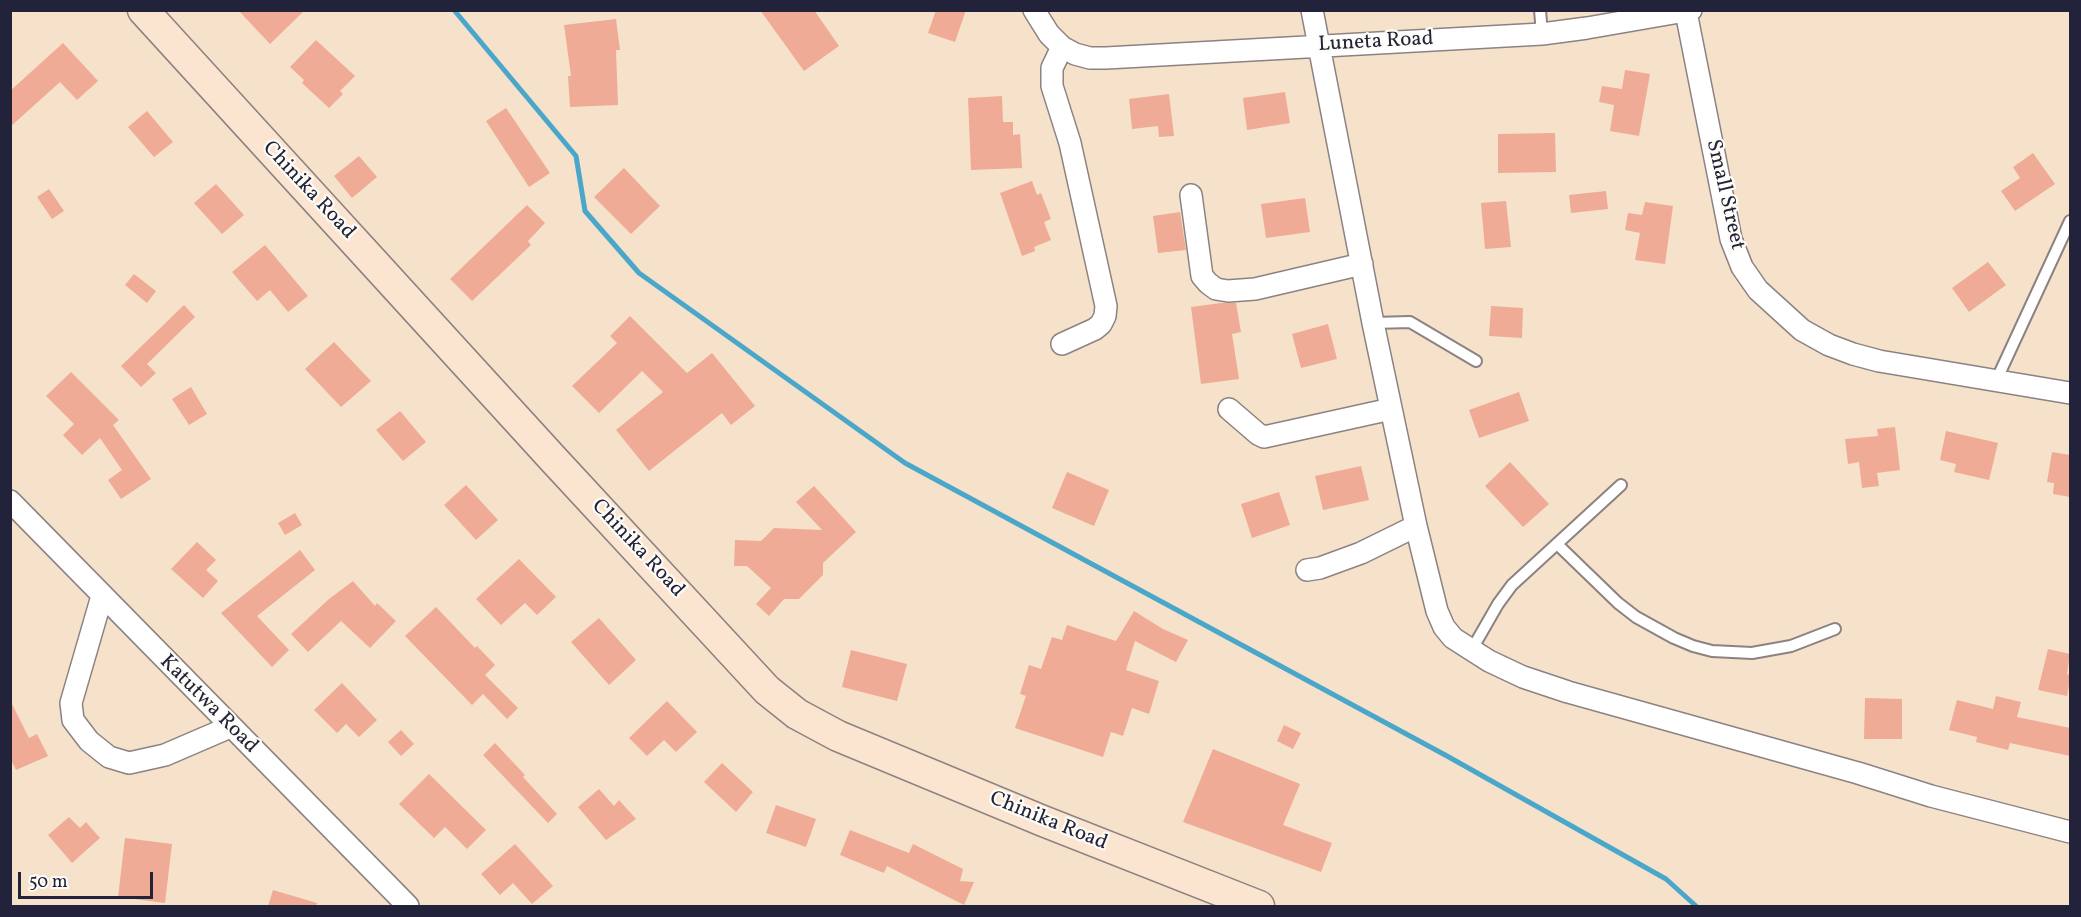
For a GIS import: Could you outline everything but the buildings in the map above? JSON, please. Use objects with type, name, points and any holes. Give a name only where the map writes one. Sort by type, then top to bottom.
[{"type":"main road","name":"Chinika Road","points":[[143,10],[767,690],[797,714],[838,736],[1043,821],[1259,906]]},
{"type":"street","points":[[1034,10],[1049,34],[1062,47],[1052,68],[1052,86],[1070,143],[1106,306],[1101,324],[1062,344]]},
{"type":"street","points":[[1312,10],[1373,323],[1416,526],[1440,619],[1453,638],[1489,662],[1523,677],[1568,692],[1858,773],[1931,796],[2070,832]]},
{"type":"street","name":"Luneta Road","points":[[1062,47],[1090,58],[1107,58],[1542,34],[1688,11]]},
{"type":"street","name":"Small Street","points":[[1688,11],[1731,239],[1742,267],[1758,290],[1802,330],[1829,345],[1879,362],[2070,393]]},
{"type":"street","points":[[1191,195],[1202,276],[1216,289],[1228,291],[1255,289],[1362,264]]},
{"type":"street","points":[[1229,409],[1264,437],[1391,409]]},
{"type":"street","name":"Katutwa Road","points":[[10,501],[408,906]]},
{"type":"street","points":[[1307,570],[1320,568],[1361,553],[1416,526]]},
{"type":"street","points":[[102,596],[70,703],[73,720],[89,741],[109,757],[129,763],[165,755],[230,727]]},
{"type":"lane","points":[[1540,10],[1542,34]]},
{"type":"lane","points":[[1996,381],[2070,221]]},
{"type":"lane","points":[[1373,323],[1410,322],[1476,361]]},
{"type":"lane","points":[[1471,651],[1506,593],[1621,485]]},
{"type":"lane","points":[[1557,544],[1618,603],[1636,617],[1693,646],[1712,651],[1752,653],[1791,646],[1835,629]]},
{"type":"waterway","points":[[454,10],[576,156],[585,211],[639,273],[905,463],[1447,756],[1666,879],[1696,906]]}]
